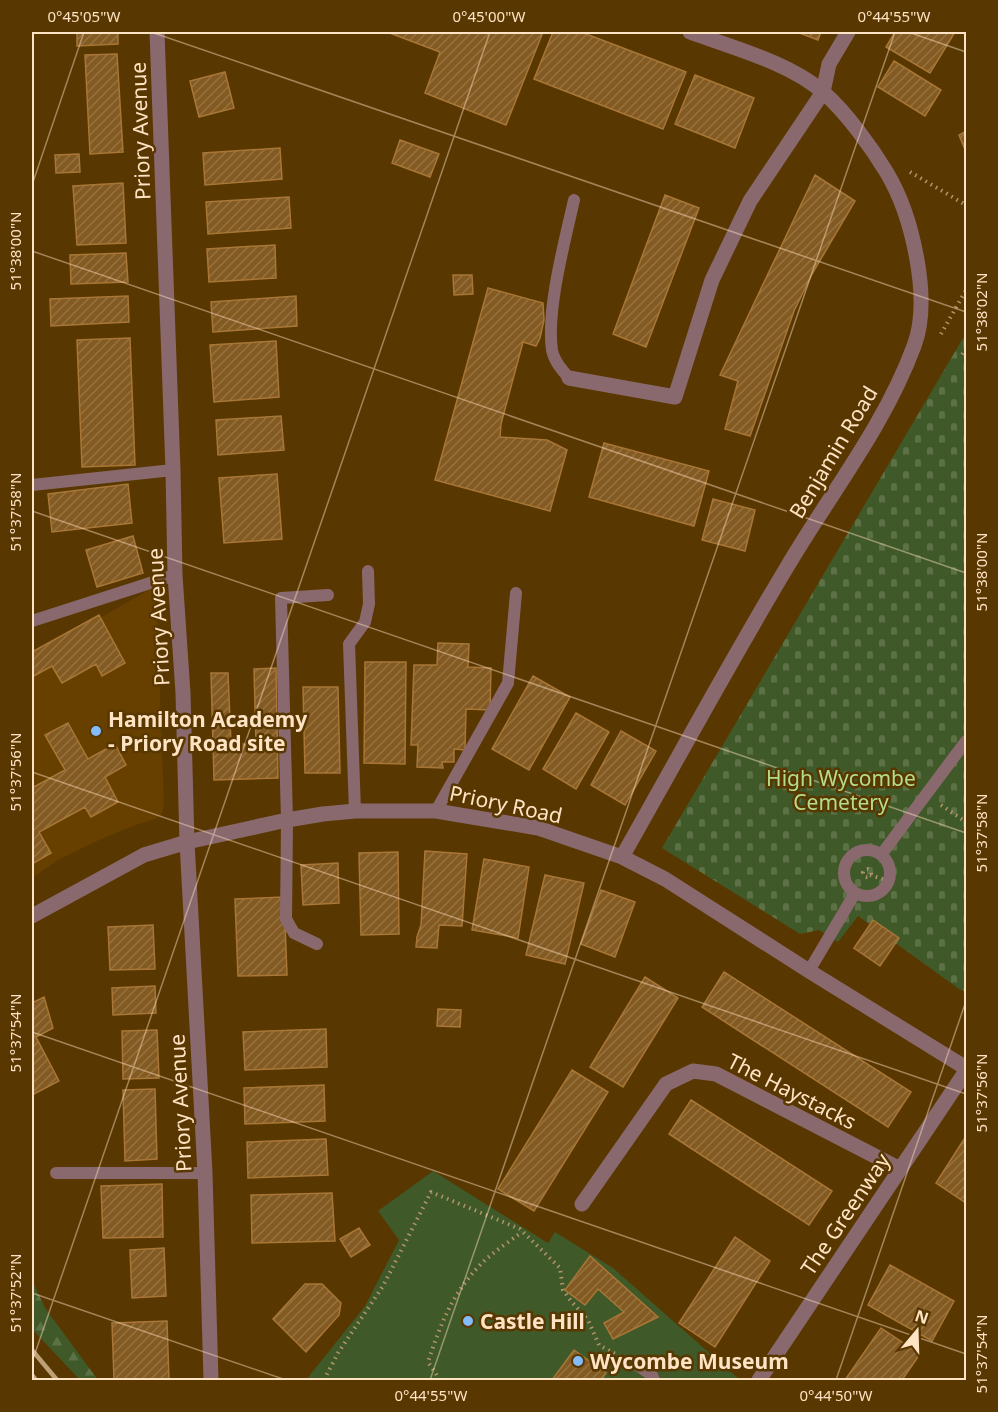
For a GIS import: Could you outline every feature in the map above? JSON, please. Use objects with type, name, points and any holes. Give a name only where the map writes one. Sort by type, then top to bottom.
[{"type":"street","name":"Priory Avenue","points":[[157,32],[175,575],[183,693],[187,842],[205,1173],[211,1380]]},
{"type":"street","name":"Benjamin Road","points":[[622,857],[787,566],[884,414],[915,344],[921,318],[921,289],[911,229],[888,174],[849,119],[823,92],[785,68],[690,32]]},
{"type":"street","points":[[568,378],[675,397],[712,280],[750,201],[823,92],[829,64],[848,32]]},
{"type":"street","name":"Priory Road","points":[[32,916],[144,855],[187,842],[287,820],[355,811],[436,811],[538,828],[622,857],[665,879],[966,1069]]},
{"type":"street","name":"The Greenway","points":[[759,1380],[966,1069]]},
{"type":"street","name":"The Haystacks","points":[[582,1204],[666,1084],[693,1071],[716,1074],[900,1169]]},
{"type":"lane","points":[[568,378],[552,352],[552,330],[554,303],[574,200]]},
{"type":"lane","points":[[32,485],[173,470]]},
{"type":"lane","points":[[355,811],[349,644],[365,622],[369,604],[368,571]]},
{"type":"lane","points":[[32,621],[175,575]]},
{"type":"lane","points":[[436,811],[508,683],[516,593]]},
{"type":"lane","points":[[318,944],[294,933],[286,919],[287,820],[281,598],[328,595]]},
{"type":"lane","points":[[881,855],[966,741]]},
{"type":"lane","points":[[863,850],[881,855],[890,870],[886,887],[870,897],[855,893],[843,877],[848,860],[855,853],[863,850]]},
{"type":"lane","points":[[809,971],[855,893]]},
{"type":"lane","points":[[56,1173],[205,1173]]},
{"type":"lane","points":[[637,1365],[652,1375],[654,1380]]},
{"type":"path","points":[[888,174],[911,172],[966,205]]},
{"type":"path","points":[[915,344],[932,349],[966,290]]},
{"type":"path","points":[[966,348],[962,355],[966,357]]},
{"type":"path","points":[[926,795],[966,822]]},
{"type":"path","points":[[870,875],[889,880]]},
{"type":"path","points":[[324,1380],[338,1353],[383,1286],[431,1192],[520,1229],[560,1268],[563,1290],[588,1320],[599,1345],[637,1365]]},
{"type":"path","points":[[440,1380],[428,1362],[443,1317],[461,1287],[483,1262],[522,1232]]},
{"type":"shaded area","name":"Hamilton Academy - Priory Road site","points":[[156,586],[164,804],[162,814],[58,860],[32,878],[32,657]]},
{"type":"green space","name":"High Wycombe Cemetery","points":[[966,333],[966,992],[858,916],[838,942],[819,930],[800,934],[662,848]]},
{"type":"green space","points":[[433,1171],[548,1243],[555,1232],[613,1268],[740,1380],[306,1380],[365,1306],[399,1240],[378,1211]]},
{"type":"green space","points":[[32,1280],[45,1308],[98,1380],[80,1380],[32,1329]]},
{"type":"building","points":[[77,32],[118,32],[118,44],[77,46]]},
{"type":"building","points":[[387,32],[543,32],[506,125],[425,93],[440,52]]},
{"type":"building","points":[[553,32],[581,32],[686,72],[663,129],[534,79]]},
{"type":"building","points":[[797,32],[821,32],[818,40]]},
{"type":"building","points":[[895,32],[955,32],[930,73],[886,47]]},
{"type":"building","points":[[117,54],[123,152],[90,154],[85,55]]},
{"type":"building","points":[[894,61],[941,90],[925,116],[878,87]]},
{"type":"building","points":[[225,72],[234,108],[199,117],[190,81]]},
{"type":"building","points":[[695,75],[754,98],[735,148],[675,124]]},
{"type":"building","points":[[966,131],[966,152],[959,135]]},
{"type":"building","points":[[400,140],[439,154],[430,177],[392,163]]},
{"type":"building","points":[[280,148],[282,179],[205,185],[203,153]]},
{"type":"building","points":[[79,154],[80,172],[56,173],[55,155]]},
{"type":"building","points":[[815,175],[855,201],[812,274],[794,311],[750,436],[725,429],[738,381],[720,375]]},
{"type":"building","points":[[123,183],[126,243],[77,245],[73,186]]},
{"type":"building","points":[[665,195],[699,208],[646,347],[613,334]]},
{"type":"building","points":[[289,197],[291,228],[208,234],[206,202]]},
{"type":"building","points":[[275,245],[276,278],[209,282],[207,249]]},
{"type":"building","points":[[126,253],[128,282],[71,284],[70,255]]},
{"type":"building","points":[[453,275],[472,275],[473,294],[454,295]]},
{"type":"building","points":[[488,288],[543,303],[544,320],[540,338],[536,346],[523,342],[501,424],[500,437],[547,440],[567,450],[550,511],[435,480]]},
{"type":"building","points":[[128,296],[129,322],[51,326],[50,299]]},
{"type":"building","points":[[296,296],[297,326],[213,332],[211,302]]},
{"type":"building","points":[[130,338],[135,465],[82,467],[77,340]]},
{"type":"building","points":[[276,341],[279,397],[214,402],[210,345]]},
{"type":"building","points":[[281,416],[284,450],[218,455],[216,420]]},
{"type":"building","points":[[604,443],[709,471],[694,526],[589,497]]},
{"type":"building","points":[[277,474],[282,539],[224,543],[219,478]]},
{"type":"building","points":[[128,484],[132,523],[52,532],[48,494]]},
{"type":"building","points":[[713,499],[755,510],[745,551],[702,540]]},
{"type":"building","points":[[133,536],[143,573],[97,587],[86,550]]},
{"type":"building","points":[[99,615],[125,663],[102,676],[96,664],[62,683],[52,666],[32,677],[32,652]]},
{"type":"building","points":[[438,643],[469,644],[468,667],[491,668],[490,710],[466,709],[465,750],[454,749],[454,762],[442,762],[443,768],[417,767],[418,745],[411,745],[414,665],[437,665]]},
{"type":"building","points":[[365,662],[406,662],[405,764],[364,763]]},
{"type":"building","points":[[276,668],[278,778],[214,780],[211,673],[228,673],[231,744],[256,744],[254,669]]},
{"type":"building","points":[[533,676],[570,697],[529,770],[492,749]]},
{"type":"building","points":[[303,687],[338,687],[340,773],[305,773]]},
{"type":"building","points":[[576,713],[609,732],[576,789],[543,769]]},
{"type":"building","points":[[68,723],[88,759],[115,744],[126,765],[105,777],[118,802],[91,817],[85,807],[39,832],[51,853],[32,864],[32,788],[65,770],[45,735]]},
{"type":"building","points":[[621,731],[656,751],[625,805],[591,785]]},
{"type":"building","points":[[425,851],[467,854],[462,926],[439,925],[437,948],[416,947],[421,925]]},
{"type":"building","points":[[398,852],[399,934],[361,935],[359,853]]},
{"type":"building","points":[[484,859],[529,867],[518,938],[472,930]]},
{"type":"building","points":[[338,863],[339,903],[303,905],[301,865]]},
{"type":"building","points":[[545,875],[584,883],[565,964],[526,955]]},
{"type":"building","points":[[601,890],[635,902],[615,957],[581,944]]},
{"type":"building","points":[[284,897],[287,975],[238,976],[235,899]]},
{"type":"building","points":[[873,920],[899,938],[880,966],[854,948]]},
{"type":"building","points":[[153,925],[155,969],[110,970],[108,927]]},
{"type":"building","points":[[724,972],[911,1092],[888,1127],[702,1007]]},
{"type":"building","points":[[645,977],[678,998],[623,1087],[590,1067]]},
{"type":"building","points":[[155,986],[156,1013],[113,1015],[112,988]]},
{"type":"building","points":[[44,997],[53,1028],[36,1037],[59,1081],[32,1095],[32,1003]]},
{"type":"building","points":[[438,1009],[461,1010],[460,1027],[437,1026]]},
{"type":"building","points":[[326,1029],[327,1067],[245,1070],[243,1032]]},
{"type":"building","points":[[157,1030],[159,1078],[123,1079],[122,1031]]},
{"type":"building","points":[[572,1070],[608,1092],[534,1211],[498,1189]]},
{"type":"building","points":[[324,1085],[325,1121],[245,1124],[244,1088]]},
{"type":"building","points":[[155,1089],[157,1159],[125,1161],[123,1090]]},
{"type":"building","points":[[691,1100],[832,1191],[809,1225],[669,1134]]},
{"type":"building","points":[[966,1136],[966,1203],[936,1183]]},
{"type":"building","points":[[326,1139],[328,1175],[248,1178],[247,1142]]},
{"type":"building","points":[[162,1184],[163,1237],[103,1238],[101,1186]]},
{"type":"building","points":[[332,1193],[335,1241],[252,1243],[251,1195]]},
{"type":"building","points":[[359,1228],[370,1245],[351,1257],[340,1239]]},
{"type":"building","points":[[735,1237],[770,1261],[715,1347],[679,1323]]},
{"type":"building","points":[[164,1248],[166,1296],[132,1298],[130,1250]]},
{"type":"building","points":[[590,1256],[658,1317],[613,1339],[604,1323],[624,1312],[598,1289],[585,1305],[565,1290]]},
{"type":"building","points":[[890,1265],[954,1301],[932,1341],[868,1305]]},
{"type":"building","points":[[305,1284],[322,1284],[341,1303],[339,1315],[306,1352],[273,1319]]},
{"type":"building","points":[[167,1321],[169,1380],[114,1380],[112,1323]]},
{"type":"building","points":[[881,1328],[920,1354],[902,1380],[845,1380]]},
{"type":"building","name":"Wycombe Museum","points":[[574,1350],[606,1373],[601,1380],[552,1380]]},
{"type":"railway","points":[[32,1350],[57,1380]]},
{"type":"railway","points":[[32,1375],[36,1380]]},
{"type":"place","name":"Hamilton Academy - Priory Road site","points":[[96,731]]},
{"type":"place","name":"Castle Hill","points":[[468,1321]]},
{"type":"place","name":"Wycombe Museum","points":[[578,1361]]}]
